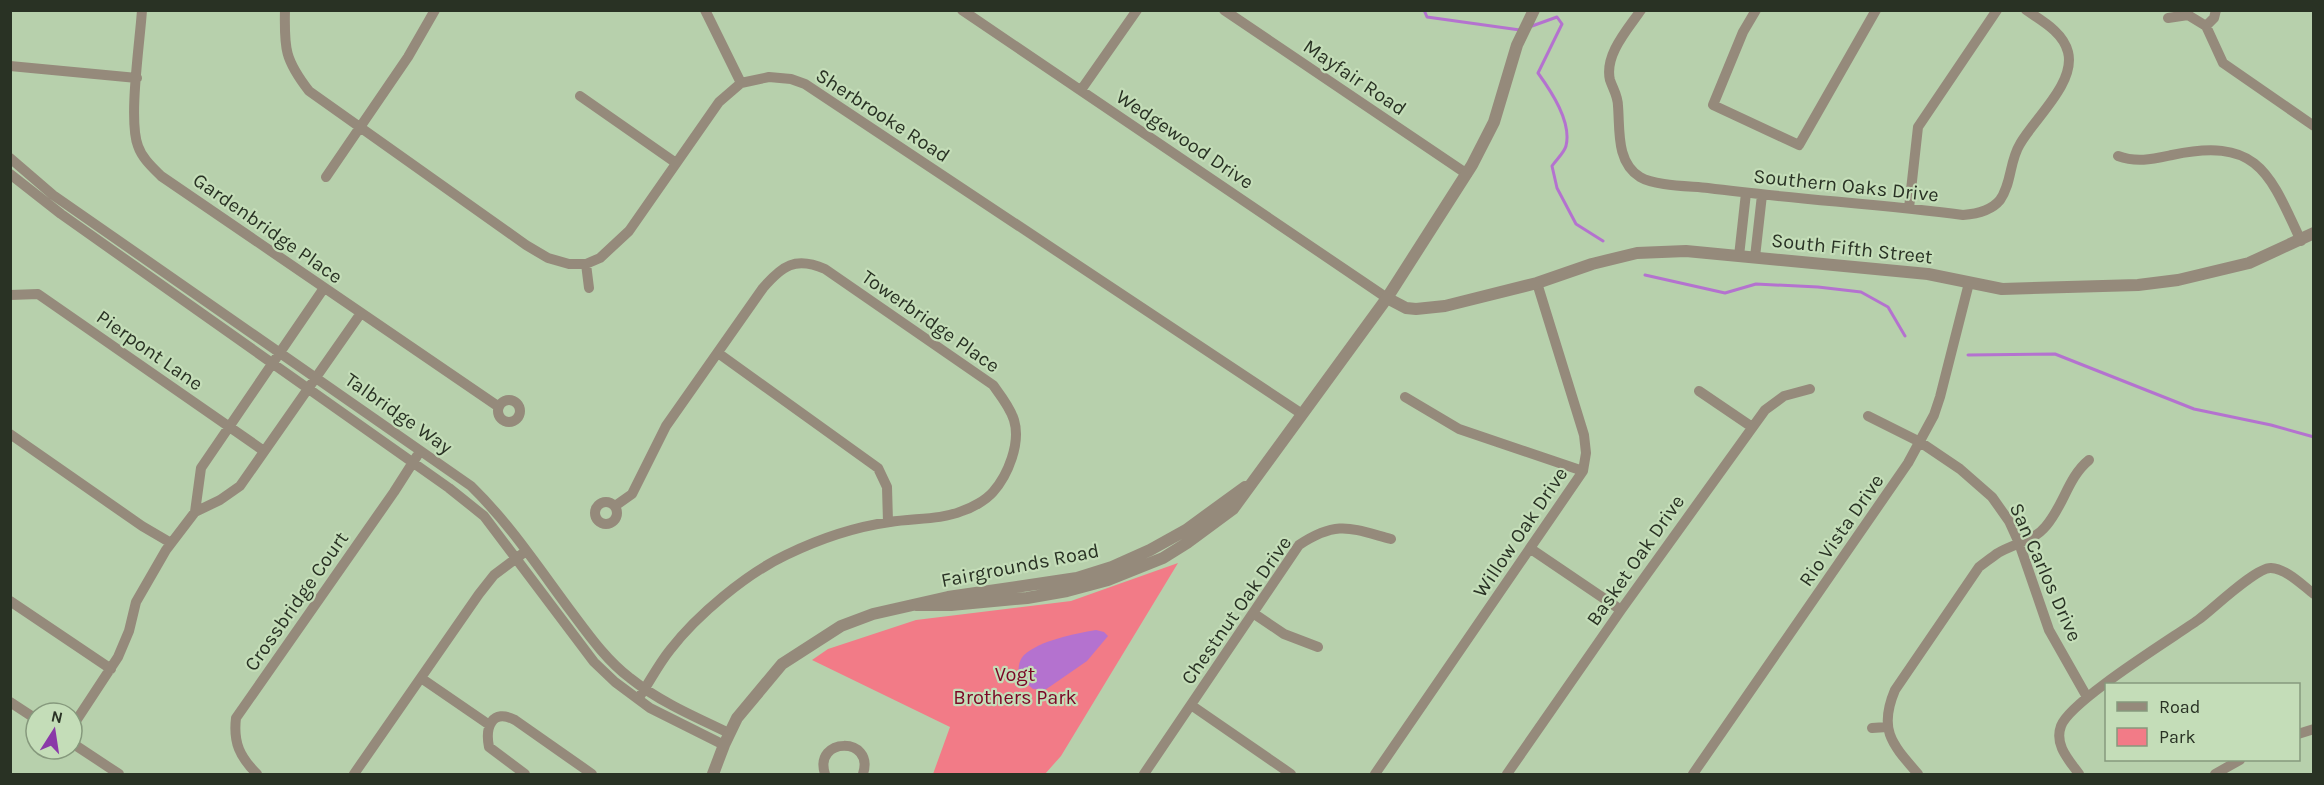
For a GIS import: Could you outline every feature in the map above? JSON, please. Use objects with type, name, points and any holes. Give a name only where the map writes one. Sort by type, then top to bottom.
[{"type":"street","name":"Gardenbridge Place","points":[[142,10],[134,124],[138,146],[146,161],[161,176],[499,407]]},
{"type":"street","points":[[285,10],[284,39],[292,69],[309,91],[526,245],[548,258],[564,263],[586,264],[600,258],[615,247],[629,231],[719,102],[741,82],[705,10]]},
{"type":"street","points":[[326,177],[408,57],[435,10]]},
{"type":"street","name":"Wedgewood Drive","points":[[962,10],[1388,298]]},
{"type":"street","points":[[1081,90],[1137,10]]},
{"type":"street","name":"Mayfair Road","points":[[1224,10],[1467,174]]},
{"type":"street","name":"Fairgrounds Road","points":[[713,774],[737,718],[782,664],[841,626],[873,614],[916,606],[1028,598],[1108,580],[1163,558],[1233,508],[1388,298],[1467,174],[1494,122],[1512,59],[1533,10]]},
{"type":"street","name":"Southern Oaks Drive","points":[[1641,10],[1616,48],[1610,64],[1610,78],[1618,98],[1620,141],[1629,166],[1641,177],[1660,182],[1762,195],[1978,214],[1999,202],[2010,181],[2010,164],[2019,144],[2063,84],[2068,69],[2069,53],[2063,41],[2055,30],[2026,10]]},
{"type":"street","points":[[1756,10],[1743,32],[1713,105],[1799,145],[1876,10]]},
{"type":"street","points":[[1909,208],[1918,127],[1996,10]]},
{"type":"street","points":[[2206,26],[2214,18],[2216,10]]},
{"type":"street","points":[[2168,18],[2187,13],[2206,26],[2223,63],[2313,126]]},
{"type":"street","points":[[10,66],[137,78]]},
{"type":"street","name":"Sherbrooke Road","points":[[741,82],[769,77],[791,79],[805,84],[1302,414]]},
{"type":"street","points":[[580,96],[676,163]]},
{"type":"street","points":[[2118,156],[2130,161],[2207,149],[2236,153],[2258,165],[2270,178],[2301,241]]},
{"type":"street","name":"Talbridge Way","points":[[10,158],[52,195],[471,486],[492,506],[521,554],[594,662],[650,708],[727,739]]},
{"type":"street","name":"Talbridge Way","points":[[10,174],[61,214],[449,488],[484,516],[521,554],[596,643],[630,678],[727,739]]},
{"type":"street","points":[[1739,256],[1746,193]]},
{"type":"street","points":[[1755,257],[1762,195]]},
{"type":"street","name":"South Fifth Street","points":[[1388,298],[1406,308],[1416,309],[1474,299],[1537,283],[1592,264],[1636,253],[1686,251],[1928,274],[2002,290],[2066,286],[2097,287],[2178,280],[2248,263],[2301,241],[2313,233]]},
{"type":"street","name":"Towerbridge Place","points":[[615,506],[632,494],[666,426],[763,288],[778,270],[792,264],[811,263],[825,268],[993,385],[1014,421],[1016,436],[1012,456],[1006,473],[992,494],[959,513],[888,522],[832,535],[784,555],[735,588],[691,626],[669,651],[638,699]]},
{"type":"street","points":[[586,264],[589,288]]},
{"type":"street","name":"Willow Oak Drive","points":[[1375,774],[1583,471],[1586,453],[1584,435],[1537,283]]},
{"type":"street","name":"Rio Vista Drive","points":[[1693,774],[1895,483],[1920,442],[1934,415],[1940,397],[1969,283]]},
{"type":"street","points":[[195,512],[201,468],[324,288]]},
{"type":"street","name":"Pierpont Lane","points":[[10,295],[38,294],[264,451]]},
{"type":"street","points":[[84,709],[111,669],[129,631],[136,602],[171,543],[195,512],[220,500],[240,486],[361,313]]},
{"type":"street","points":[[718,353],[878,468],[887,487],[888,522]]},
{"type":"street","name":"Basket Oak Drive","points":[[1507,774],[1621,610],[1765,410],[1774,402],[1795,392],[1810,389]]},
{"type":"street","points":[[1699,391],[1752,427]]},
{"type":"street","points":[[1405,397],[1459,429],[1583,471]]},
{"type":"street","name":"San Carlos Drive","points":[[1868,416],[1920,442],[1992,496],[2009,521],[2019,543],[2049,630],[2087,697]]},
{"type":"street","points":[[10,434],[142,526],[171,543]]},
{"type":"street","name":"Crossbridge Court","points":[[256,774],[243,759],[236,745],[236,718],[420,451]]},
{"type":"street","points":[[1918,774],[1894,747],[1887,726],[1888,706],[1895,690],[1979,567],[1997,554],[2036,536],[2048,525],[2076,473],[2089,460]]},
{"type":"street","name":"Chestnut Oak Drive","points":[[1144,774],[1299,545],[1328,529],[1352,528],[1391,539]]},
{"type":"street","points":[[1531,549],[1621,610]]},
{"type":"street","points":[[354,774],[494,575],[521,554]]},
{"type":"street","points":[[2107,683],[2200,618],[2256,572],[2270,568],[2286,573],[2313,594]]},
{"type":"street","points":[[10,601],[111,669]]},
{"type":"street","points":[[1253,613],[1284,634],[1318,647]]},
{"type":"street","points":[[421,678],[488,724]]},
{"type":"street","points":[[2079,774],[2061,749],[2059,736],[2066,716],[2105,684]]},
{"type":"street","points":[[10,702],[24,711]]},
{"type":"street","points":[[1191,705],[1291,774]]},
{"type":"street","points":[[525,774],[489,747],[486,734],[488,724],[495,719],[509,717],[592,774]]},
{"type":"street","points":[[1872,728],[1887,726]]},
{"type":"street","points":[[825,774],[823,764],[827,753],[843,745],[859,752],[864,763],[863,774]]},
{"type":"street","points":[[84,751],[119,774]]},
{"type":"street","points":[[2215,774],[2237,761]]},
{"type":"green space","name":"Vogt Brothers Park","points":[[1178,563],[1061,756],[1045,774],[933,774],[950,727],[812,660],[828,649],[916,620],[1071,601]]},
{"type":"shaded area","points":[[1096,630],[1108,636],[1087,661],[1045,690],[1033,689],[1019,677],[1021,660],[1024,655],[1039,645],[1058,638]]},
{"type":"waterway","points":[[1424,10],[1427,17],[1520,30]]},
{"type":"waterway","points":[[1532,26],[1557,17],[1562,24],[1538,73],[1559,107],[1566,127],[1566,146],[1552,166],[1557,188],[1576,224],[1603,241]]},
{"type":"waterway","points":[[1645,275],[1725,293],[1756,284],[1861,292],[1888,307],[1905,336]]},
{"type":"waterway","points":[[1968,355],[2055,354],[2194,409],[2271,425],[2314,437]]}]
